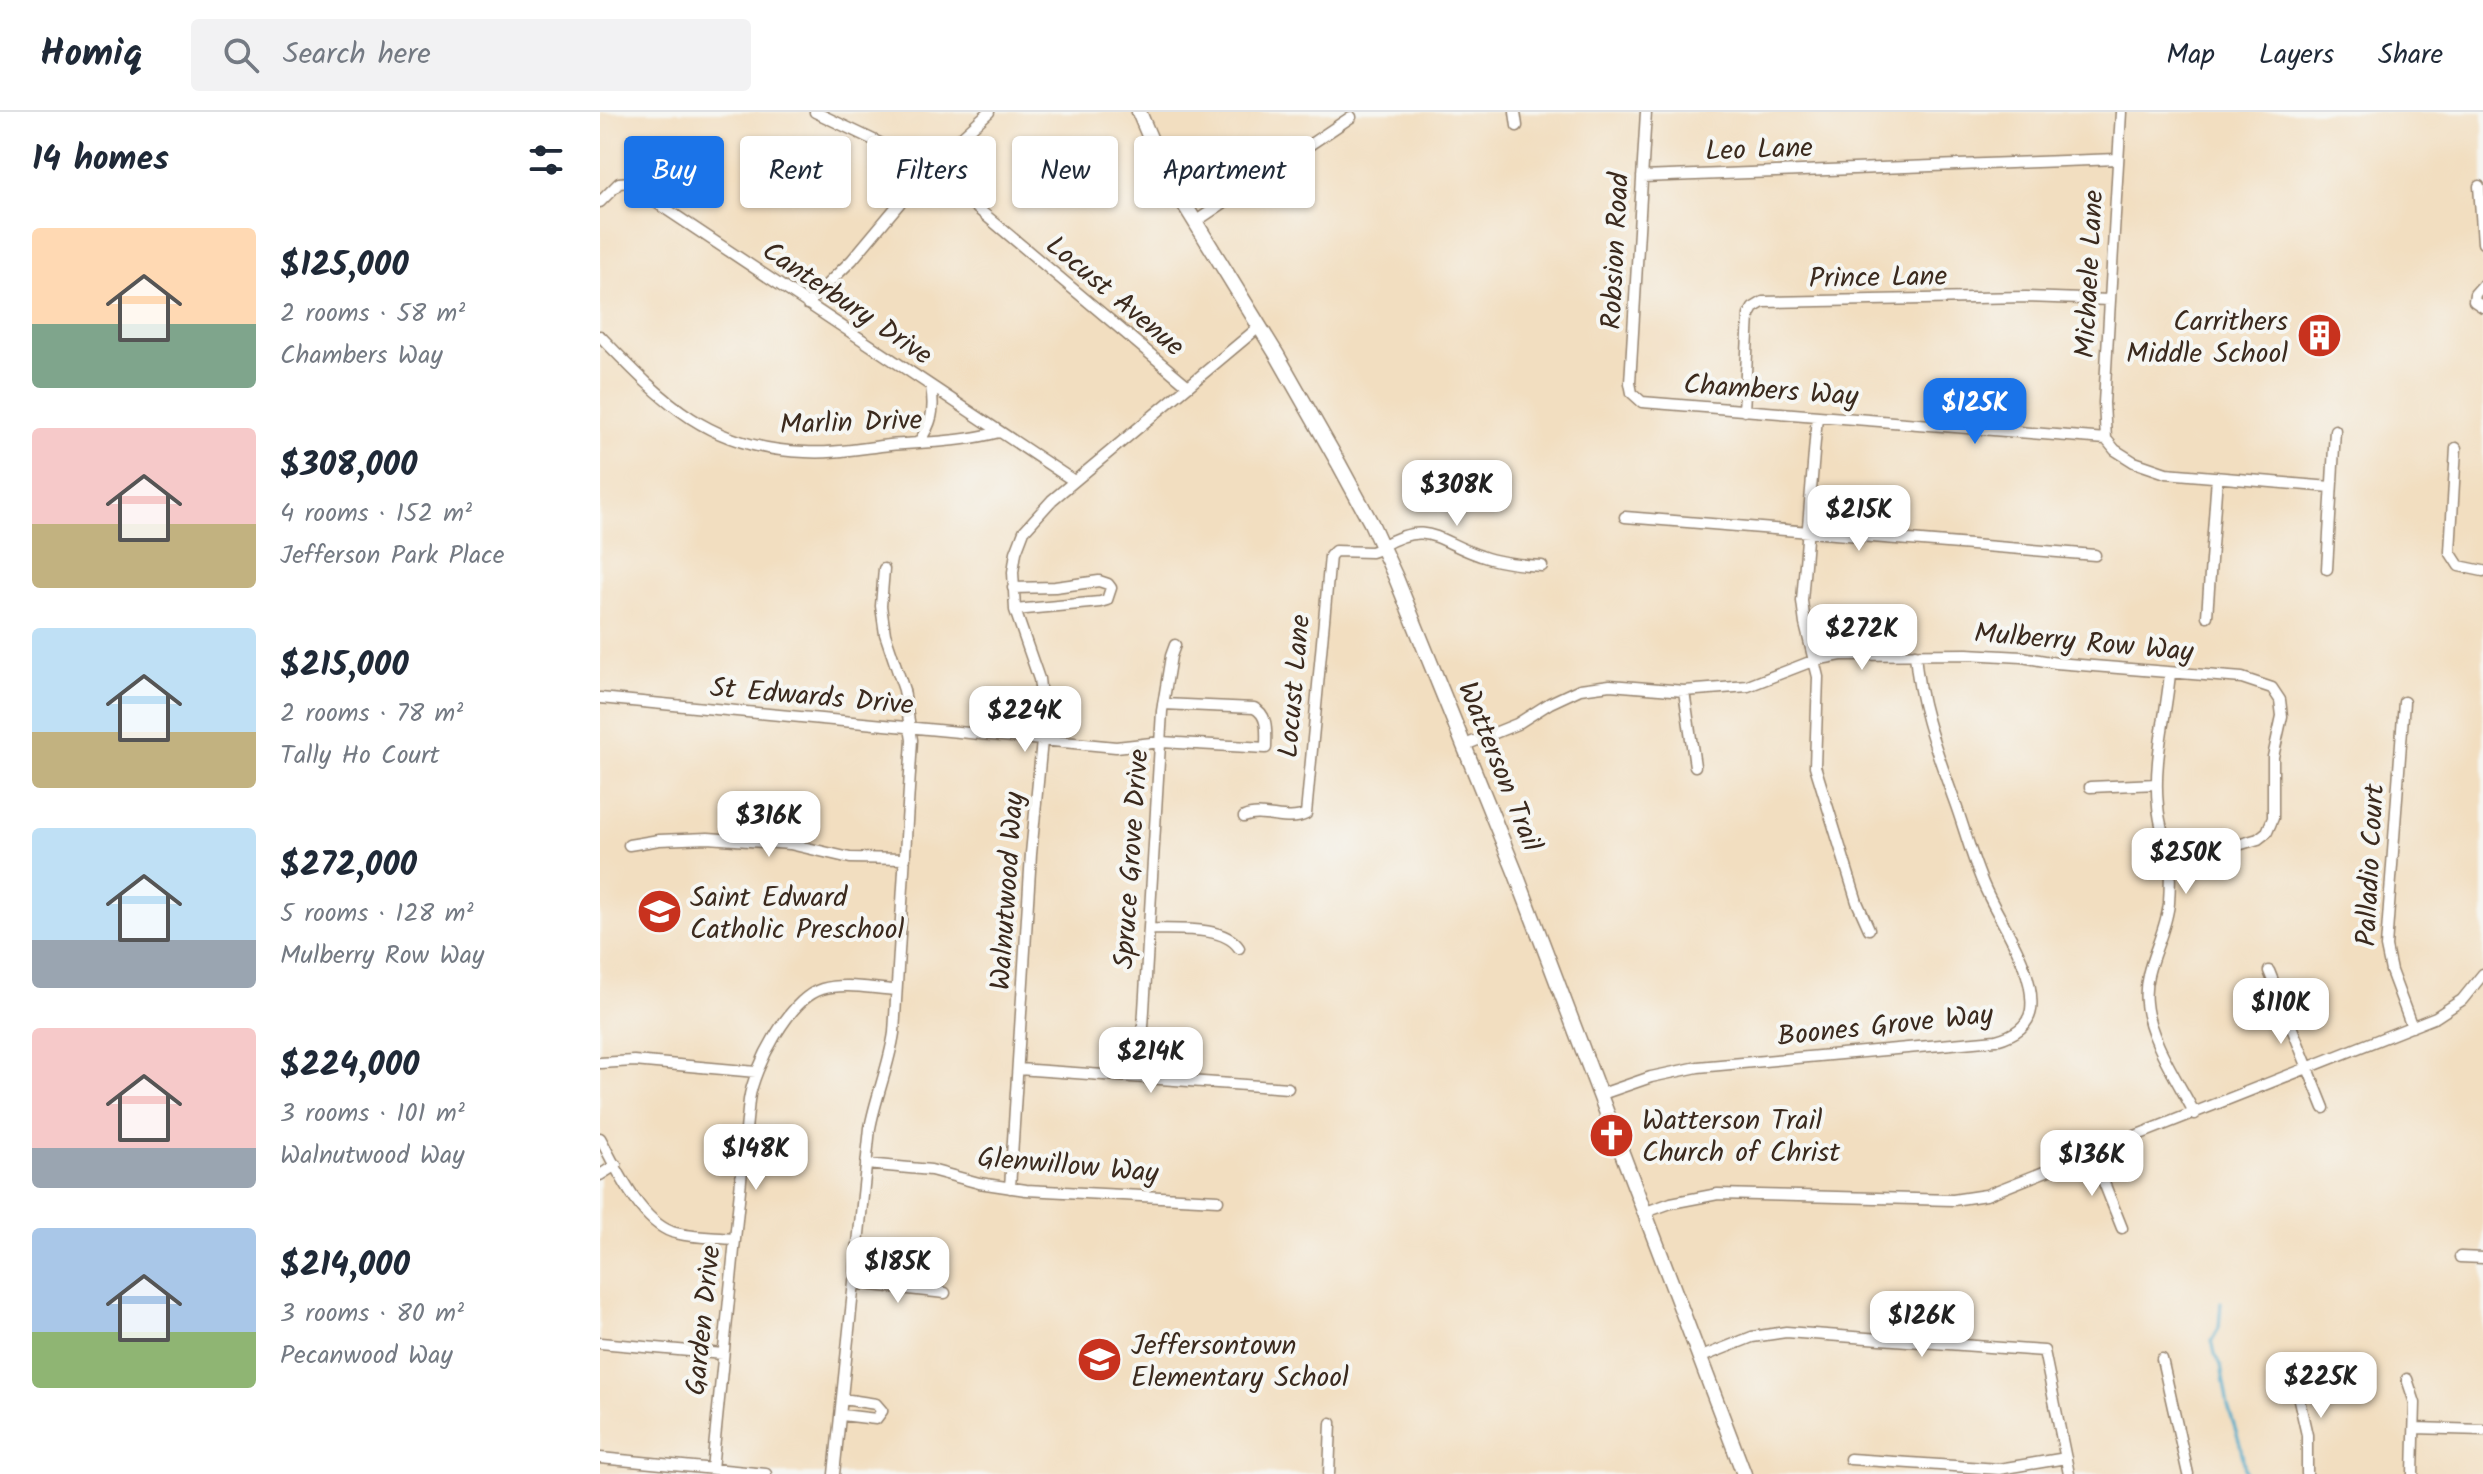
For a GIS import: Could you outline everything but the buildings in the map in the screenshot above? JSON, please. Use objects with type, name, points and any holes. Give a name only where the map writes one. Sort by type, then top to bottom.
[{"type":"main road","name":"Watterson Trail","points":[[1139,112],[1156,155],[1259,327],[1383,547],[1465,745],[1744,1474]]},
{"type":"street","name":"Locust Avenue","points":[[815,112],[867,138]]},
{"type":"street","points":[[963,136],[989,112]]},
{"type":"street","points":[[1515,112],[1517,126]]},
{"type":"street","name":"Robsion Road","points":[[1632,393],[1630,383],[1646,112]]},
{"type":"street","name":"Michaele Lane","points":[[2106,439],[2104,403],[2121,112]]},
{"type":"street","points":[[1195,222],[1351,117]]},
{"type":"street","name":"Leo Lane","points":[[1642,177],[2118,159]]},
{"type":"street","name":"Canterbury Drive","points":[[600,202],[619,183],[630,182],[1074,481]]},
{"type":"street","points":[[2479,186],[2483,243]]},
{"type":"street","points":[[807,304],[852,260],[896,208]]},
{"type":"street","name":"Locust Avenue","points":[[977,208],[1187,385]]},
{"type":"street","points":[[2483,285],[2475,294],[2474,301],[2483,307]]},
{"type":"street","name":"Prince Lane","points":[[1744,411],[1749,315],[1753,308],[1763,302],[2026,297],[2110,300]]},
{"type":"street","name":"Walnutwood Way","points":[[1010,1188],[1044,720],[1042,690],[1015,610],[1016,552],[1024,531],[1042,510],[1259,327]]},
{"type":"street","name":"Marlin Drive","points":[[600,336],[670,405],[720,434],[750,445],[806,453],[957,441],[999,432]]},
{"type":"street","points":[[918,443],[931,421],[931,387]]},
{"type":"street","name":"Chambers Way","points":[[1632,393],[1637,400],[1646,404],[2106,439]]},
{"type":"street","points":[[1817,416],[1802,601],[1818,677],[1815,766],[1857,902],[1869,929]]},
{"type":"street","points":[[2327,569],[2335,430]]},
{"type":"street","points":[[2106,439],[2115,450],[2147,468],[2166,473],[2331,487]]},
{"type":"street","points":[[2456,448],[2450,552],[2459,566],[2483,571]]},
{"type":"street","points":[[2207,616],[2217,477]]},
{"type":"street","points":[[1625,517],[2095,555]]},
{"type":"street","points":[[1383,547],[1397,537],[1430,533],[1482,557],[1542,566]]},
{"type":"street","name":"Locust Lane","points":[[1244,817],[1251,814],[1295,818],[1306,814],[1330,556],[1335,551],[1371,552],[1383,547]]},
{"type":"street","points":[[834,1474],[874,1104],[891,1055],[905,859],[911,728],[904,690],[885,634],[881,606],[884,569]]},
{"type":"street","points":[[1013,588],[1055,587],[1099,581],[1111,588],[1107,600],[1100,602],[1015,610]]},
{"type":"street","name":"Spruce Grove Drive","points":[[1140,1077],[1163,704],[1175,645]]},
{"type":"street","name":"Boones Grove Way","points":[[1599,1095],[1651,1077],[1698,1067],[1996,1040],[2013,1034],[2027,1021],[2031,1008],[2028,980],[2011,937],[1983,883],[1924,715],[1915,654]]},
{"type":"street","name":"Mulberry Row Way","points":[[1465,745],[1517,724],[1580,689],[1610,685],[1684,691],[1748,686],[1815,660],[1841,655],[2022,657],[2056,663],[2242,678],[2272,688],[2280,700],[2282,716],[2273,757],[2273,818],[2267,832],[2258,839],[2238,845],[2167,849]]},
{"type":"street","points":[[2170,673],[2166,715],[2157,756],[2158,807],[2170,880],[2169,907],[2149,971],[2146,1003],[2153,1031],[2195,1114]]},
{"type":"street","points":[[1684,691],[1695,766]]},
{"type":"street","name":"St Edwards Drive","points":[[600,698],[1116,747],[1161,742],[1266,748],[1265,719],[1254,708],[1163,704]]},
{"type":"street","name":"Palladio Court","points":[[2404,702],[2386,947],[2391,971],[2412,1027]]},
{"type":"street","points":[[2090,787],[2157,784]]},
{"type":"street","points":[[629,845],[708,838],[790,844],[850,858],[905,859]]},
{"type":"street","points":[[1150,929],[1220,933],[1234,940],[1239,948]]},
{"type":"street","points":[[2269,971],[2324,1108]]},
{"type":"street","points":[[1643,1213],[1684,1200],[1729,1194],[1966,1199],[1999,1191],[2412,1027],[2450,1009],[2470,992],[2483,974]]},
{"type":"street","name":"Garden Drive","points":[[712,1469],[749,1100],[756,1072],[795,1008],[815,991],[839,986],[896,990]]},
{"type":"street","points":[[600,1063],[634,1061],[756,1072]]},
{"type":"street","points":[[1018,1069],[1288,1088]]},
{"type":"street","points":[[600,1138],[645,1213],[663,1228],[678,1234],[734,1239]]},
{"type":"street","points":[[2093,1155],[2122,1228]]},
{"type":"street","name":"Glenwillow Way","points":[[866,1164],[931,1170],[1010,1188],[1218,1200]]},
{"type":"street","points":[[600,1175],[616,1165]]},
{"type":"street","points":[[2460,1257],[2483,1258]]},
{"type":"street","points":[[854,1283],[945,1293]]},
{"type":"street","points":[[1699,1358],[1752,1337],[1786,1332],[2044,1351],[2069,1474]]},
{"type":"street","points":[[600,1343],[723,1354]]},
{"type":"street","points":[[2162,1359],[2188,1474]]},
{"type":"street","points":[[2292,1369],[2307,1435],[2307,1474]]},
{"type":"street","points":[[2407,1379],[2415,1403],[2413,1474]]},
{"type":"street","points":[[842,1415],[876,1419],[882,1411],[876,1404],[843,1399]]},
{"type":"street","points":[[1329,1474],[1331,1423]]},
{"type":"street","points":[[2415,1428],[2483,1430]]},
{"type":"street","points":[[600,1458],[766,1474]]},
{"type":"street","points":[[1850,1459],[1999,1469],[2066,1458]]},
{"type":"waterway","points":[[2221,1302],[2219,1328],[2212,1340],[2221,1365],[2246,1474]]},
{"type":"place","name":"Carrithers Middle School","points":[[2319,336]]},
{"type":"place","name":"Saint Edward Catholic Preschool","points":[[659,912]]},
{"type":"place","name":"Watterson Trail Church of Christ","points":[[1611,1135]]},
{"type":"place","name":"Jeffersontown Elementary School","points":[[1100,1360]]}]
